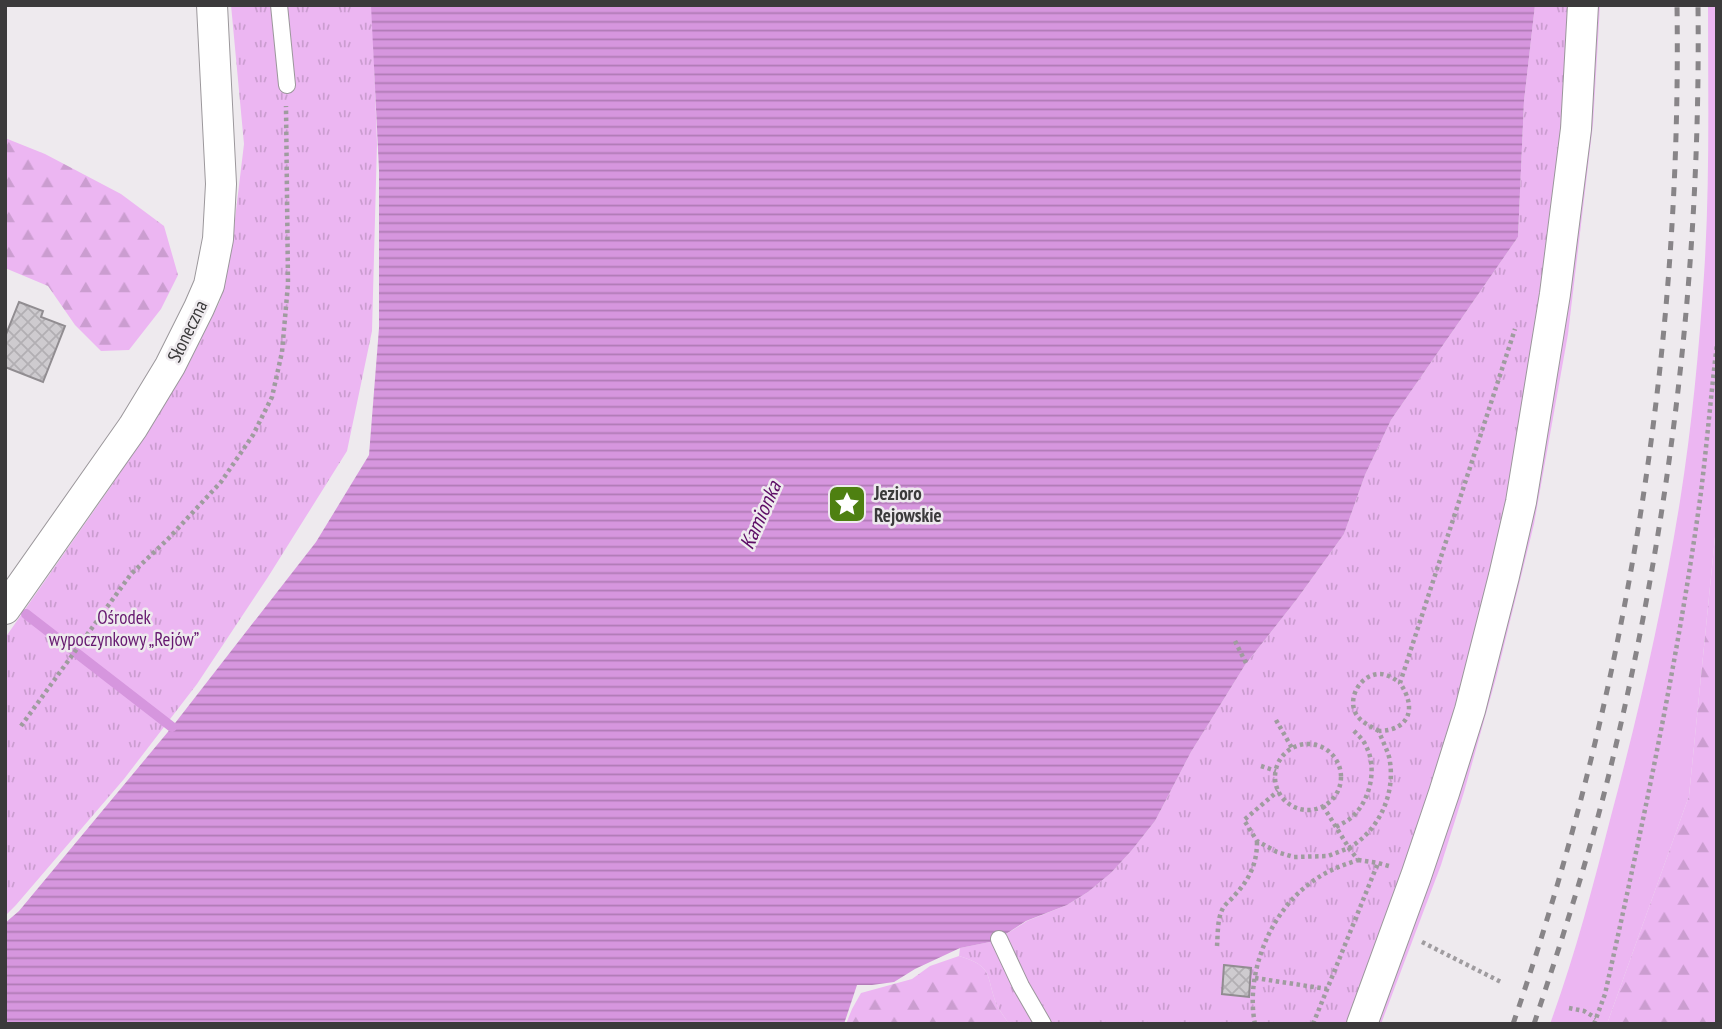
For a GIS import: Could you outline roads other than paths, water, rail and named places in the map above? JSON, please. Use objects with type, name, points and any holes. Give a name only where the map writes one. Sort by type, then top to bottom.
[{"type":"street","name":"Słoneczna","points":[[5,608],[133,427],[170,366],[209,285],[218,239],[221,184],[212,5]]},
{"type":"street","points":[[1362,1024],[1444,793],[1504,576],[1525,475],[1555,294],[1576,129],[1583,5]]},
{"type":"lane","points":[[279,5],[286,85]]},
{"type":"lane","points":[[999,939],[1043,1024]]},
{"type":"water","name":"Jezioro Rejowskie","points":[[371,5],[1535,5],[1524,101],[1518,237],[1391,420],[1365,475],[1344,534],[1245,665],[1191,752],[1155,821],[1132,850],[1111,873],[1088,892],[1067,905],[1026,921],[995,941],[960,948],[894,982],[857,985],[844,1024],[5,1024],[5,923],[19,911],[172,727],[316,542],[369,455],[379,328],[379,170]]},
{"type":"waterway","points":[[26,614],[172,727]]},
{"type":"railway","points":[[1513,1024],[1553,901],[1587,775],[1616,649],[1639,522],[1657,393],[1669,264],[1676,135],[1677,5]]},
{"type":"railway","points":[[1534,1024],[1575,898],[1610,770],[1650,581],[1678,391],[1688,295],[1698,102],[1698,5]]},
{"type":"place","name":"Jezioro Rejowskie","points":[[847,504]]},
{"type":"water label","name":"Kamionka","points":[[760,515]]},
{"type":"park label","name":"Ośrodek wypoczynkowy „Rejów”","points":[[124,628]]}]
